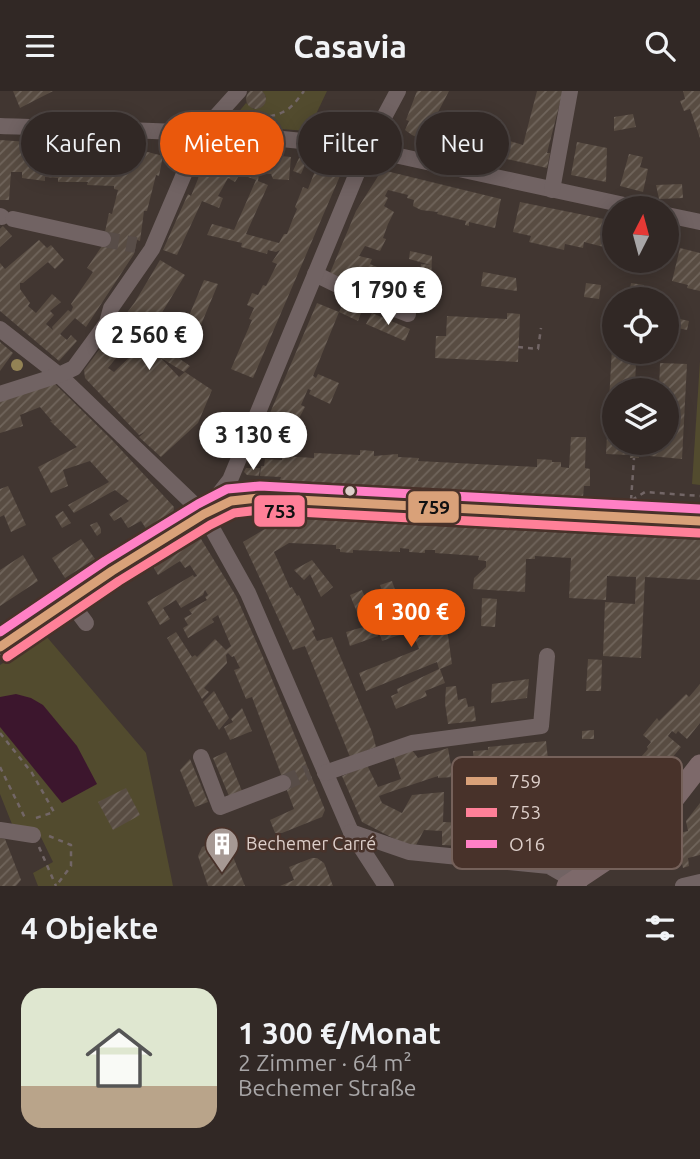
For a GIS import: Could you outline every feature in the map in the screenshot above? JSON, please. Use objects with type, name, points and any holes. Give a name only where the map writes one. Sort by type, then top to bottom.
[{"type":"main road","points":[[682,788],[700,765]]},
{"type":"main road","points":[[574,884],[595,869]]},
{"type":"street","points":[[387,112],[398,91]]},
{"type":"street","points":[[552,190],[570,91]]},
{"type":"street","points":[[218,112],[235,92]]},
{"type":"street","points":[[0,126],[160,131]]},
{"type":"street","points":[[402,157],[602,200]]},
{"type":"street","points":[[0,394],[74,368],[107,323],[111,308],[180,175]]},
{"type":"street","points":[[204,514],[230,480],[356,175]]},
{"type":"street","points":[[5,217],[103,239]]},
{"type":"street","points":[[679,218],[700,222]]},
{"type":"street","points":[[315,274],[408,314]]},
{"type":"street","points":[[0,329],[60,375],[204,514],[248,593],[319,771],[351,832],[386,886]]},
{"type":"street","points":[[0,647],[204,514],[231,501],[259,498],[700,521]]},
{"type":"street","points":[[69,600],[86,624]]},
{"type":"street","points":[[319,771],[411,743],[541,726],[547,656]]},
{"type":"street","points":[[201,757],[220,807],[283,783]]},
{"type":"street","points":[[0,830],[33,835]]},
{"type":"street","points":[[351,832],[409,852],[452,856]]},
{"type":"street","points":[[553,869],[574,884]]},
{"type":"street","points":[[683,886],[700,882]]},
{"type":"path","points":[[283,112],[304,91]]},
{"type":"path","points":[[518,347],[538,349],[541,328]]},
{"type":"path","points":[[631,501],[634,458]]},
{"type":"path","points":[[623,501],[631,501],[645,492],[700,496]]},
{"type":"path","points":[[0,733],[32,773],[54,812],[39,817]]},
{"type":"path","points":[[41,851],[56,886]]},
{"type":"shaded area","points":[[262,91],[327,91],[317,112],[298,112],[298,130],[284,129],[284,112],[239,112],[246,103],[254,109],[263,106],[266,97]]},
{"type":"shaded area","points":[[700,361],[700,485],[692,484]]},
{"type":"shaded area","points":[[46,636],[146,753],[173,886],[38,886],[33,873],[53,862],[37,829],[12,824],[0,794],[0,665]]},
{"type":"shaded area","points":[[16,694],[43,705],[77,746],[97,784],[62,803],[0,727],[0,697]]},
{"type":"building","points":[[256,89],[263,92],[266,99],[263,106],[256,109],[249,106],[246,99],[249,92]]},
{"type":"building","points":[[13,91],[53,91],[20,108]]},
{"type":"building","points":[[417,91],[449,91],[438,112],[416,112],[416,137],[405,130],[409,121],[406,120]]},
{"type":"building","points":[[537,91],[563,91],[547,153],[550,153],[547,168],[509,160],[509,141],[523,145]]},
{"type":"building","points":[[683,91],[700,91],[700,138],[690,109],[684,111],[680,101],[685,99]]},
{"type":"building","points":[[633,114],[636,127],[614,131],[614,117]]},
{"type":"building","points":[[0,140],[21,141],[21,172],[11,172],[9,200],[0,200]]},
{"type":"building","points":[[577,142],[607,148],[606,182],[571,175]]},
{"type":"building","points":[[146,152],[160,155],[159,176],[156,175],[147,211],[144,211],[140,241],[137,240],[134,254],[86,327],[75,318],[60,334],[67,340],[71,335],[77,341],[59,361],[0,311],[0,263],[5,269],[39,240],[47,248],[51,245],[64,260],[55,269],[48,262],[20,283],[20,289],[30,303],[28,306],[36,313],[52,294],[61,302],[50,311],[54,315],[46,324],[53,330],[52,327],[68,310],[71,312],[71,304],[93,272],[87,268],[102,246],[109,213],[112,214],[118,190],[114,189],[114,186],[87,185],[88,182],[58,182],[58,178],[45,177],[45,181],[22,178],[22,175],[146,175]]},
{"type":"building","points":[[629,154],[643,157],[640,167],[648,169],[643,192],[620,186]]},
{"type":"building","points":[[284,156],[291,157],[289,180],[273,179],[271,175],[284,175]]},
{"type":"building","points":[[298,160],[298,173],[293,171]]},
{"type":"building","points":[[200,175],[239,175],[235,182],[228,178],[218,196],[223,198],[219,208],[202,201],[177,255],[163,250],[188,194],[191,196]]},
{"type":"building","points":[[243,175],[259,175],[258,181],[268,185],[246,234],[279,243],[284,234],[287,234],[303,187],[308,189],[313,175],[340,175],[253,378],[231,369],[252,320],[249,319],[254,308],[247,305],[252,293],[258,295],[263,285],[266,286],[277,264],[272,262],[280,250],[268,250],[267,254],[241,247],[242,243],[207,235],[212,224],[234,230],[256,180]]},
{"type":"building","points":[[379,175],[402,175],[501,199],[495,228],[469,222],[469,226],[465,225],[466,221],[421,210],[413,206],[414,200],[407,198],[408,195],[388,190],[384,206],[394,212],[383,238],[386,239],[380,251],[365,246],[359,256],[372,259],[370,264],[403,278],[399,286],[396,284],[393,292],[385,289],[382,296],[360,285],[363,279],[354,275],[348,281],[330,273],[356,211]]},
{"type":"building","points":[[682,184],[683,198],[658,196],[656,185]]},
{"type":"building","points":[[520,202],[602,219],[602,246],[584,242],[583,248],[565,244],[564,250],[529,242],[531,236],[513,232]]},
{"type":"building","points":[[3,226],[12,236],[0,247],[0,229]]},
{"type":"building","points":[[680,248],[700,253],[700,291],[672,281],[674,273],[679,273]]},
{"type":"building","points":[[410,251],[432,256],[431,281],[421,280],[420,274],[421,264],[431,265],[409,259]]},
{"type":"building","points":[[160,260],[185,275],[158,319],[151,313],[142,332],[190,366],[184,372],[161,358],[179,377],[185,372],[212,390],[198,423],[161,457],[139,437],[145,432],[139,435],[85,378],[84,370],[135,302]],"holes":[[[126,331],[134,346],[132,348],[136,351],[114,372],[108,368],[122,351],[117,344]]]},
{"type":"building","points":[[483,272],[516,278],[517,291],[481,286]]},
{"type":"building","points":[[204,280],[218,284],[193,344],[181,335]]},
{"type":"building","points":[[586,283],[601,285],[599,299],[584,297]]},
{"type":"building","points":[[631,283],[644,285],[644,287],[630,287]]},
{"type":"building","points":[[345,300],[363,308],[358,321],[339,312]]},
{"type":"building","points":[[317,303],[339,312],[313,376],[316,378],[318,374],[339,383],[330,404],[309,394],[311,390],[308,389],[301,405],[305,407],[292,431],[267,420]]},
{"type":"building","points":[[372,313],[410,329],[405,341],[366,324]]},
{"type":"building","points":[[507,313],[520,314],[518,362],[435,358],[436,336],[446,336],[447,316],[507,319]]},
{"type":"building","points":[[680,319],[689,321],[687,330],[679,328]]},
{"type":"building","points":[[0,342],[13,353],[0,371]]},
{"type":"building","points":[[611,364],[636,364],[635,378],[610,378]]},
{"type":"building","points":[[660,364],[687,364],[682,459],[639,455],[679,455],[679,378],[659,378]]},
{"type":"building","points":[[55,384],[174,507],[173,518],[149,533],[141,521],[128,528],[121,517],[114,521],[109,514],[129,501],[115,490],[74,513],[68,505],[109,482],[90,461],[63,470],[68,486],[51,493],[38,467],[77,447],[50,421],[40,407],[20,415],[23,426],[0,433],[0,401]]},
{"type":"building","points":[[571,437],[586,437],[585,468],[590,469],[590,486],[584,486],[583,497],[280,480],[281,477],[260,476],[265,459],[282,460],[282,456],[314,458],[314,453],[360,455],[360,450],[374,451],[374,456],[398,454],[398,457],[419,458],[418,461],[537,467],[537,459],[552,460],[561,462],[561,467],[569,468]]},
{"type":"building","points":[[246,468],[260,468],[259,476],[247,475],[244,472]]},
{"type":"building","points":[[8,486],[26,525],[11,532],[4,515],[0,517],[0,489]]},
{"type":"building","points":[[63,511],[71,523],[62,528],[55,516]]},
{"type":"building","points":[[283,518],[700,540],[700,580],[645,577],[641,658],[603,656],[605,602],[635,604],[636,577],[607,576],[606,600],[569,598],[571,558],[535,556],[535,559],[526,559],[525,592],[473,589],[474,578],[486,567],[486,561],[478,560],[479,556],[435,553],[435,550],[425,550],[425,553],[409,552],[409,549],[400,548],[400,552],[353,550],[353,553],[340,552],[336,545],[289,543],[274,552],[290,588],[299,595],[315,630],[312,631],[317,641],[332,637],[372,732],[376,747],[350,757],[305,646],[293,650],[243,542]]},
{"type":"building","points":[[97,522],[101,533],[97,536],[90,525]]},
{"type":"building","points":[[195,538],[201,539],[236,596],[325,810],[322,817],[282,833],[275,833],[270,820],[294,809],[252,697],[246,699],[234,670],[240,668],[234,656],[228,653],[226,655],[227,663],[204,688],[209,692],[202,699],[167,638],[176,632],[192,657],[197,657],[215,639],[226,650],[231,646],[218,615],[212,619],[214,622],[188,638],[183,628],[188,625],[184,618],[192,614],[189,610],[207,600],[205,597],[208,595],[205,590],[203,595],[181,608],[176,600],[163,608],[170,619],[160,625],[147,602],[193,575],[197,576],[190,565],[185,568],[180,561],[158,575],[152,565]]},
{"type":"building","points":[[81,539],[95,559],[65,578],[52,558]]},
{"type":"building","points":[[23,555],[38,581],[0,606],[0,570]]},
{"type":"building","points":[[312,560],[333,587],[321,597],[310,574],[304,580],[294,570]]},
{"type":"building","points":[[392,581],[403,613],[443,600],[452,664],[440,669],[445,683],[425,691],[427,696],[396,709],[391,696],[398,693],[397,689],[439,669],[437,662],[366,691],[359,673],[419,649],[415,639],[429,634],[424,613],[413,617],[417,629],[382,641],[376,622],[391,617],[380,585]]},
{"type":"building","points":[[362,590],[372,615],[360,620],[350,595]]},
{"type":"building","points":[[482,598],[497,599],[495,627],[481,626]]},
{"type":"building","points":[[374,624],[378,636],[350,646],[346,632]]},
{"type":"building","points":[[588,659],[602,660],[601,691],[586,691]]},
{"type":"building","points":[[529,679],[527,698],[491,703],[492,684]]},
{"type":"building","points":[[700,684],[700,723],[687,739],[678,731],[676,734],[672,731],[668,736],[681,747],[673,757],[641,757],[651,742],[643,735],[657,718],[659,721],[686,694],[689,697]]},
{"type":"building","points":[[456,686],[458,700],[466,698],[468,707],[474,706],[476,721],[448,724],[446,687]]},
{"type":"building","points":[[214,691],[229,718],[219,730],[203,702]]},
{"type":"building","points":[[242,708],[252,731],[230,740],[224,727],[233,722],[231,719]]},
{"type":"building","points":[[594,730],[594,739],[582,739],[582,731]]},
{"type":"building","points":[[546,741],[548,757],[473,757],[473,751],[488,750],[488,747]]},
{"type":"building","points":[[448,748],[452,777],[438,776],[379,796],[382,803],[402,813],[412,795],[444,792],[443,822],[452,822],[452,845],[442,845],[442,831],[424,830],[414,849],[362,822],[342,776],[367,765],[378,787],[401,779],[393,755],[412,750],[418,758]]},
{"type":"building","points":[[226,752],[242,791],[229,796],[213,758]]},
{"type":"building","points":[[190,759],[208,802],[195,807],[180,770]]},
{"type":"building","points":[[126,788],[140,815],[113,830],[98,802]]},
{"type":"building","points":[[700,803],[700,855],[688,858],[689,866],[683,868],[682,832],[688,831],[686,821]]},
{"type":"building","points":[[0,838],[5,839],[21,880],[16,886],[0,886]]},
{"type":"building","name":"Bechemer Carré","points":[[216,841],[229,847],[245,886],[208,886],[198,856],[202,847]]},
{"type":"building","name":"Bechemer Carré","points":[[312,858],[324,863],[333,886],[280,886],[294,880],[289,867]]},
{"type":"tunnel","points":[[103,239],[136,245]]},
{"type":"tunnel","points":[[283,783],[309,772]]},
{"type":"transit line","name":"O16","points":[[0,632],[105,561],[227,489],[260,486],[700,509]]},
{"type":"transit line","name":"759","points":[[0,647],[112,571],[204,514],[231,501],[259,498],[700,521]]},
{"type":"transit line","name":"753","points":[[7,657],[119,581],[234,513],[259,510],[699,533]]},
{"type":"place","name":"Bechemer Carré","points":[[222,874]]}]
